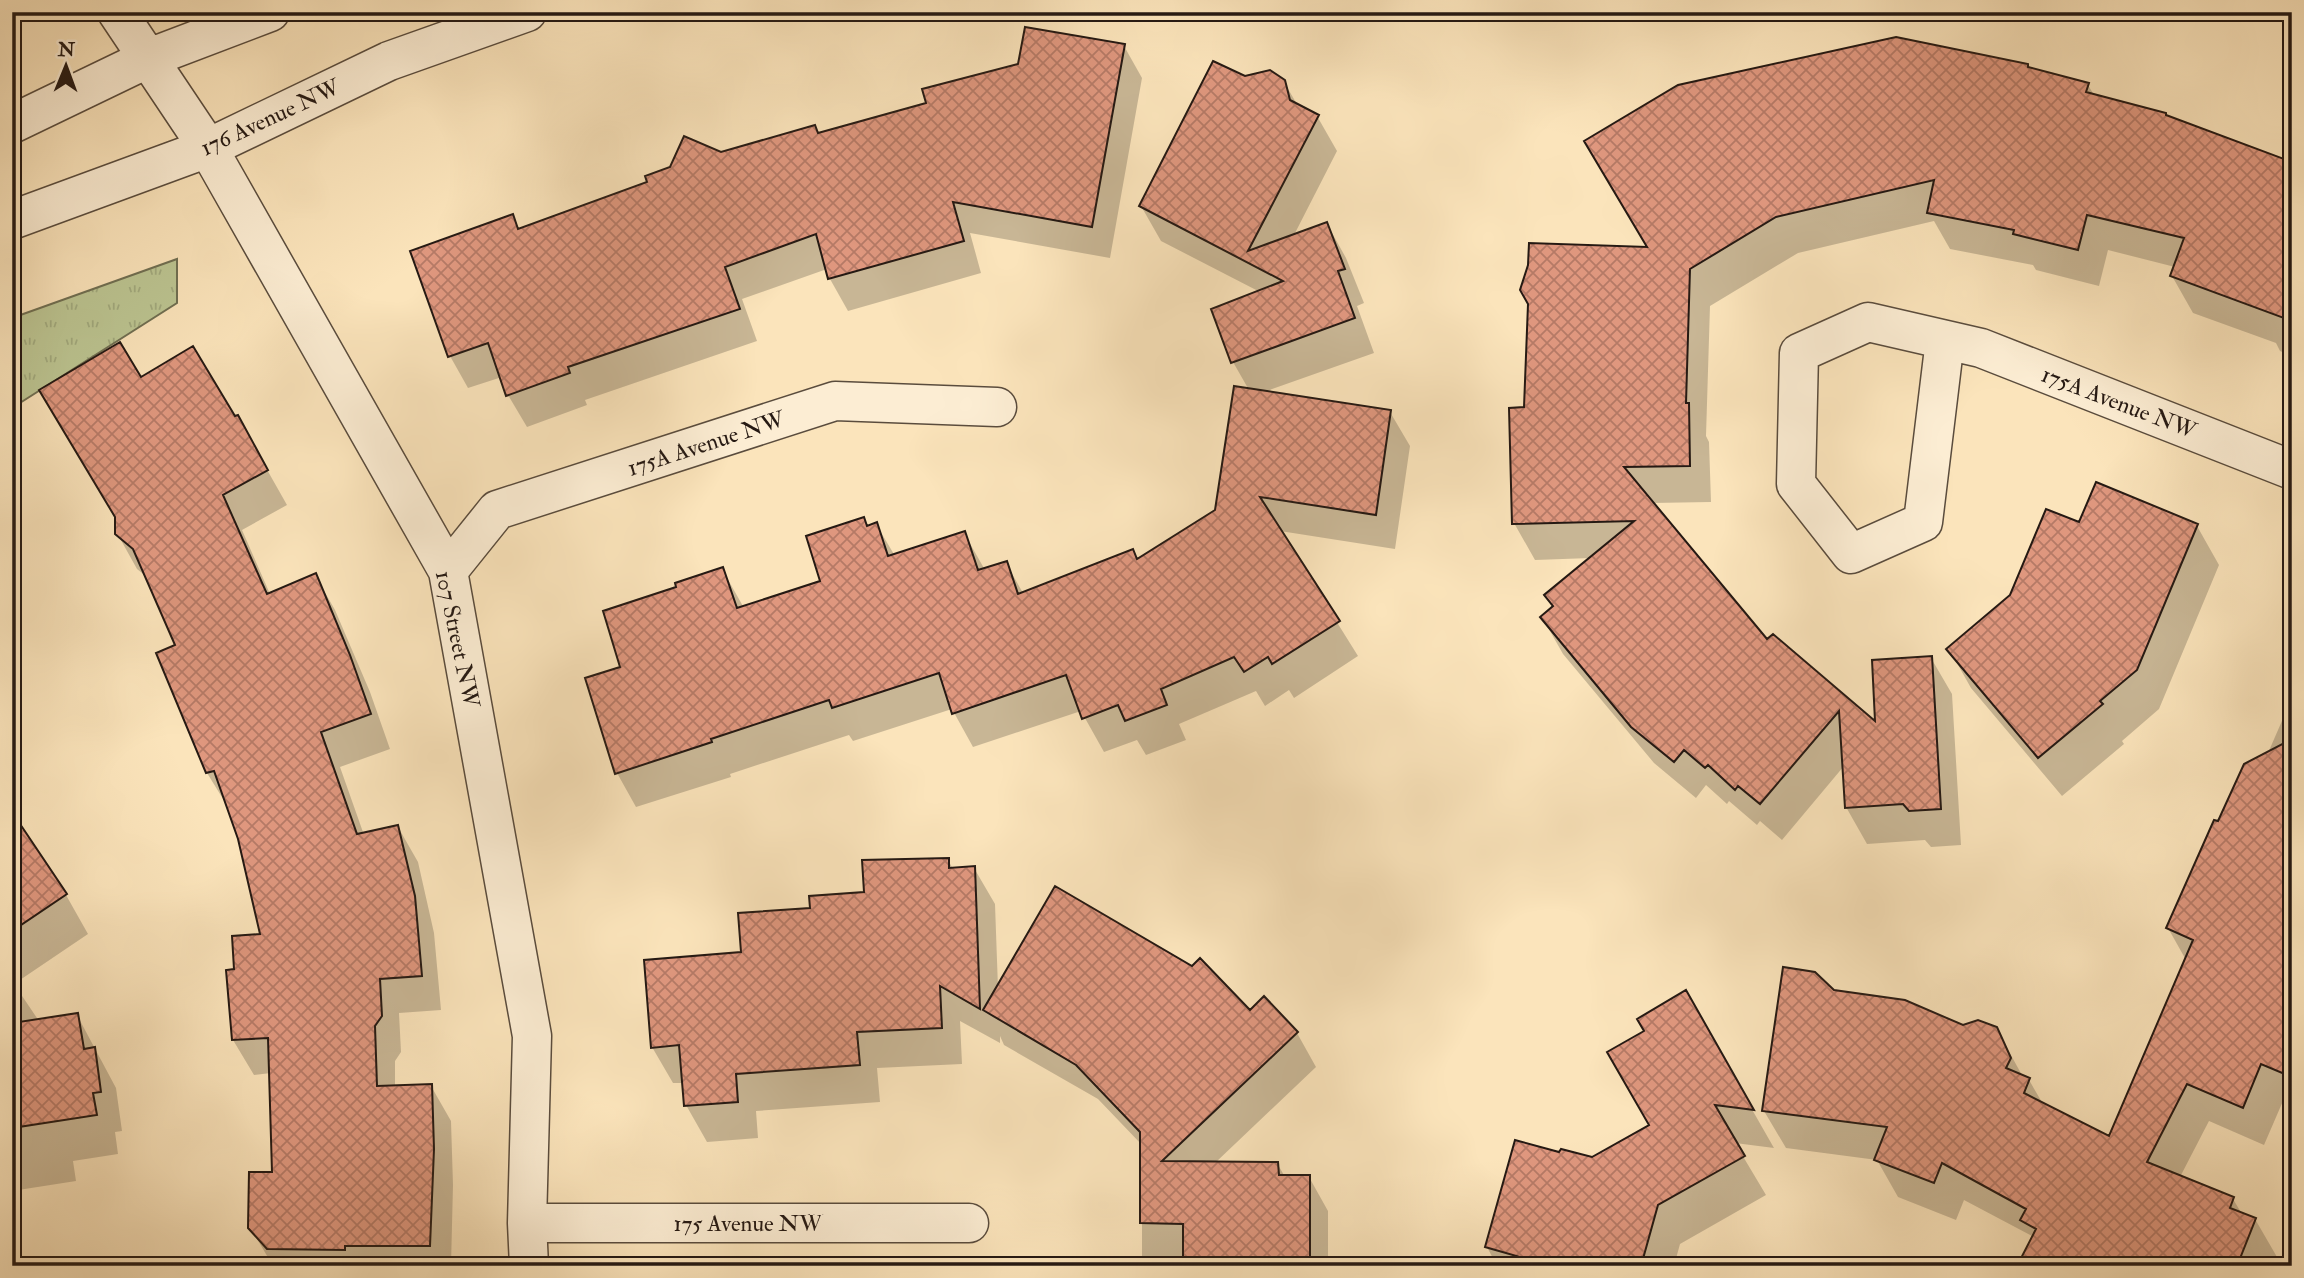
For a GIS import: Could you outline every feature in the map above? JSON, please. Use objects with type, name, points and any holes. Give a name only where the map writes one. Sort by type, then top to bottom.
[{"type":"street","name":"107 Street NW","points":[[117,12],[208,148],[448,570],[532,1036],[528,1266]]},
{"type":"street","points":[[12,124],[149,58],[270,12]]},
{"type":"street","name":"176 Avenue NW","points":[[12,220],[208,148],[389,61],[527,12]]},
{"type":"street","name":"175A Avenue NW","points":[[1945,340],[1923,522],[1851,554],[1796,484],[1799,353],[1868,322],[1981,348],[2292,470]]},
{"type":"street","name":"175A Avenue NW","points":[[448,570],[497,510],[835,401],[997,407]]},
{"type":"street","name":"175 Avenue NW","points":[[527,1223],[969,1223]]},
{"type":"green space","points":[[177,259],[177,303],[12,408],[12,318]]},
{"type":"building","points":[[1025,27],[1125,44],[1092,227],[953,202],[964,241],[828,279],[816,234],[725,267],[740,309],[568,367],[570,373],[506,396],[488,343],[448,357],[410,251],[513,214],[518,229],[647,182],[645,176],[670,167],[684,136],[721,152],[815,125],[818,133],[926,103],[922,89],[1018,64]]},
{"type":"building","points":[[1896,37],[2028,64],[2028,67],[2089,83],[2086,92],[2166,113],[2292,162],[2292,321],[2170,276],[2184,238],[2087,215],[2078,250],[2013,234],[2014,230],[1927,213],[1934,180],[1776,217],[1690,269],[1686,403],[1689,403],[1690,466],[1624,467],[1767,639],[1773,634],[1875,721],[1872,660],[1932,656],[1941,809],[1909,811],[1903,804],[1845,808],[1839,711],[1760,804],[1738,786],[1735,790],[1708,765],[1705,768],[1684,750],[1674,762],[1631,727],[1540,617],[1553,606],[1544,595],[1634,521],[1512,524],[1509,408],[1524,407],[1528,304],[1520,290],[1528,265],[1529,243],[1647,247],[1584,141],[1678,85]]},
{"type":"building","points":[[1213,61],[1245,76],[1270,70],[1285,80],[1290,100],[1319,115],[1248,251],[1327,222],[1345,269],[1338,271],[1355,318],[1231,363],[1211,309],[1283,281],[1139,206]]},
{"type":"building","points":[[120,342],[141,377],[193,346],[235,416],[238,415],[268,470],[223,495],[267,594],[316,573],[371,714],[321,732],[357,834],[398,825],[415,896],[422,976],[380,979],[382,1016],[375,1026],[377,1086],[432,1084],[434,1149],[430,1246],[345,1246],[345,1250],[267,1249],[248,1228],[249,1172],[272,1172],[268,1038],[232,1040],[226,970],[234,969],[232,936],[260,934],[238,839],[214,771],[206,773],[156,653],[175,645],[133,549],[115,534],[115,517],[39,390]]},
{"type":"building","points":[[1234,386],[1391,410],[1376,515],[1260,497],[1340,621],[1272,664],[1268,657],[1244,672],[1234,657],[1161,689],[1167,705],[1125,721],[1118,705],[1082,719],[1066,675],[952,714],[939,673],[832,708],[829,700],[615,774],[585,678],[620,667],[603,611],[676,587],[675,583],[723,567],[737,608],[820,581],[806,536],[864,517],[867,526],[877,522],[888,556],[965,531],[978,570],[1007,561],[1018,594],[1133,549],[1137,559],[1215,510]]},
{"type":"building","points":[[2096,482],[2198,524],[2137,670],[2100,701],[2103,704],[2038,758],[1946,649],[2010,595],[2046,509],[2079,522]]},
{"type":"building","points":[[2292,739],[2292,1077],[2261,1064],[2243,1108],[2187,1084],[2147,1162],[2234,1197],[2230,1208],[2256,1218],[2237,1266],[2017,1266],[2036,1229],[2020,1220],[2026,1209],[1942,1163],[1934,1183],[1874,1160],[1887,1127],[1762,1111],[1783,967],[1815,972],[1834,990],[1905,1000],[1963,1025],[1978,1020],[1997,1027],[2011,1058],[2006,1068],[2030,1078],[2024,1093],[2109,1136],[2193,940],[2166,928],[2214,820],[2218,821],[2244,764]]},
{"type":"building","points":[[12,812],[67,894],[12,931]]},
{"type":"building","points":[[949,858],[949,868],[975,866],[980,1009],[940,986],[942,1028],[857,1032],[860,1065],[736,1074],[738,1102],[684,1106],[679,1045],[651,1048],[644,960],[741,952],[738,913],[810,908],[809,896],[864,892],[862,860]]},
{"type":"building","points":[[1055,886],[1192,966],[1200,958],[1250,1010],[1264,996],[1298,1032],[1162,1161],[1278,1162],[1279,1175],[1310,1175],[1310,1260],[1183,1259],[1183,1224],[1140,1223],[1140,1132],[1076,1065],[983,1010]]},
{"type":"building","points":[[1686,990],[1754,1110],[1715,1105],[1745,1156],[1658,1205],[1641,1266],[1551,1266],[1485,1247],[1515,1140],[1559,1152],[1561,1149],[1592,1157],[1649,1125],[1607,1052],[1644,1031],[1637,1019]]},
{"type":"building","points":[[78,1013],[84,1049],[95,1047],[101,1092],[93,1093],[97,1115],[12,1128],[12,1023]]}]
